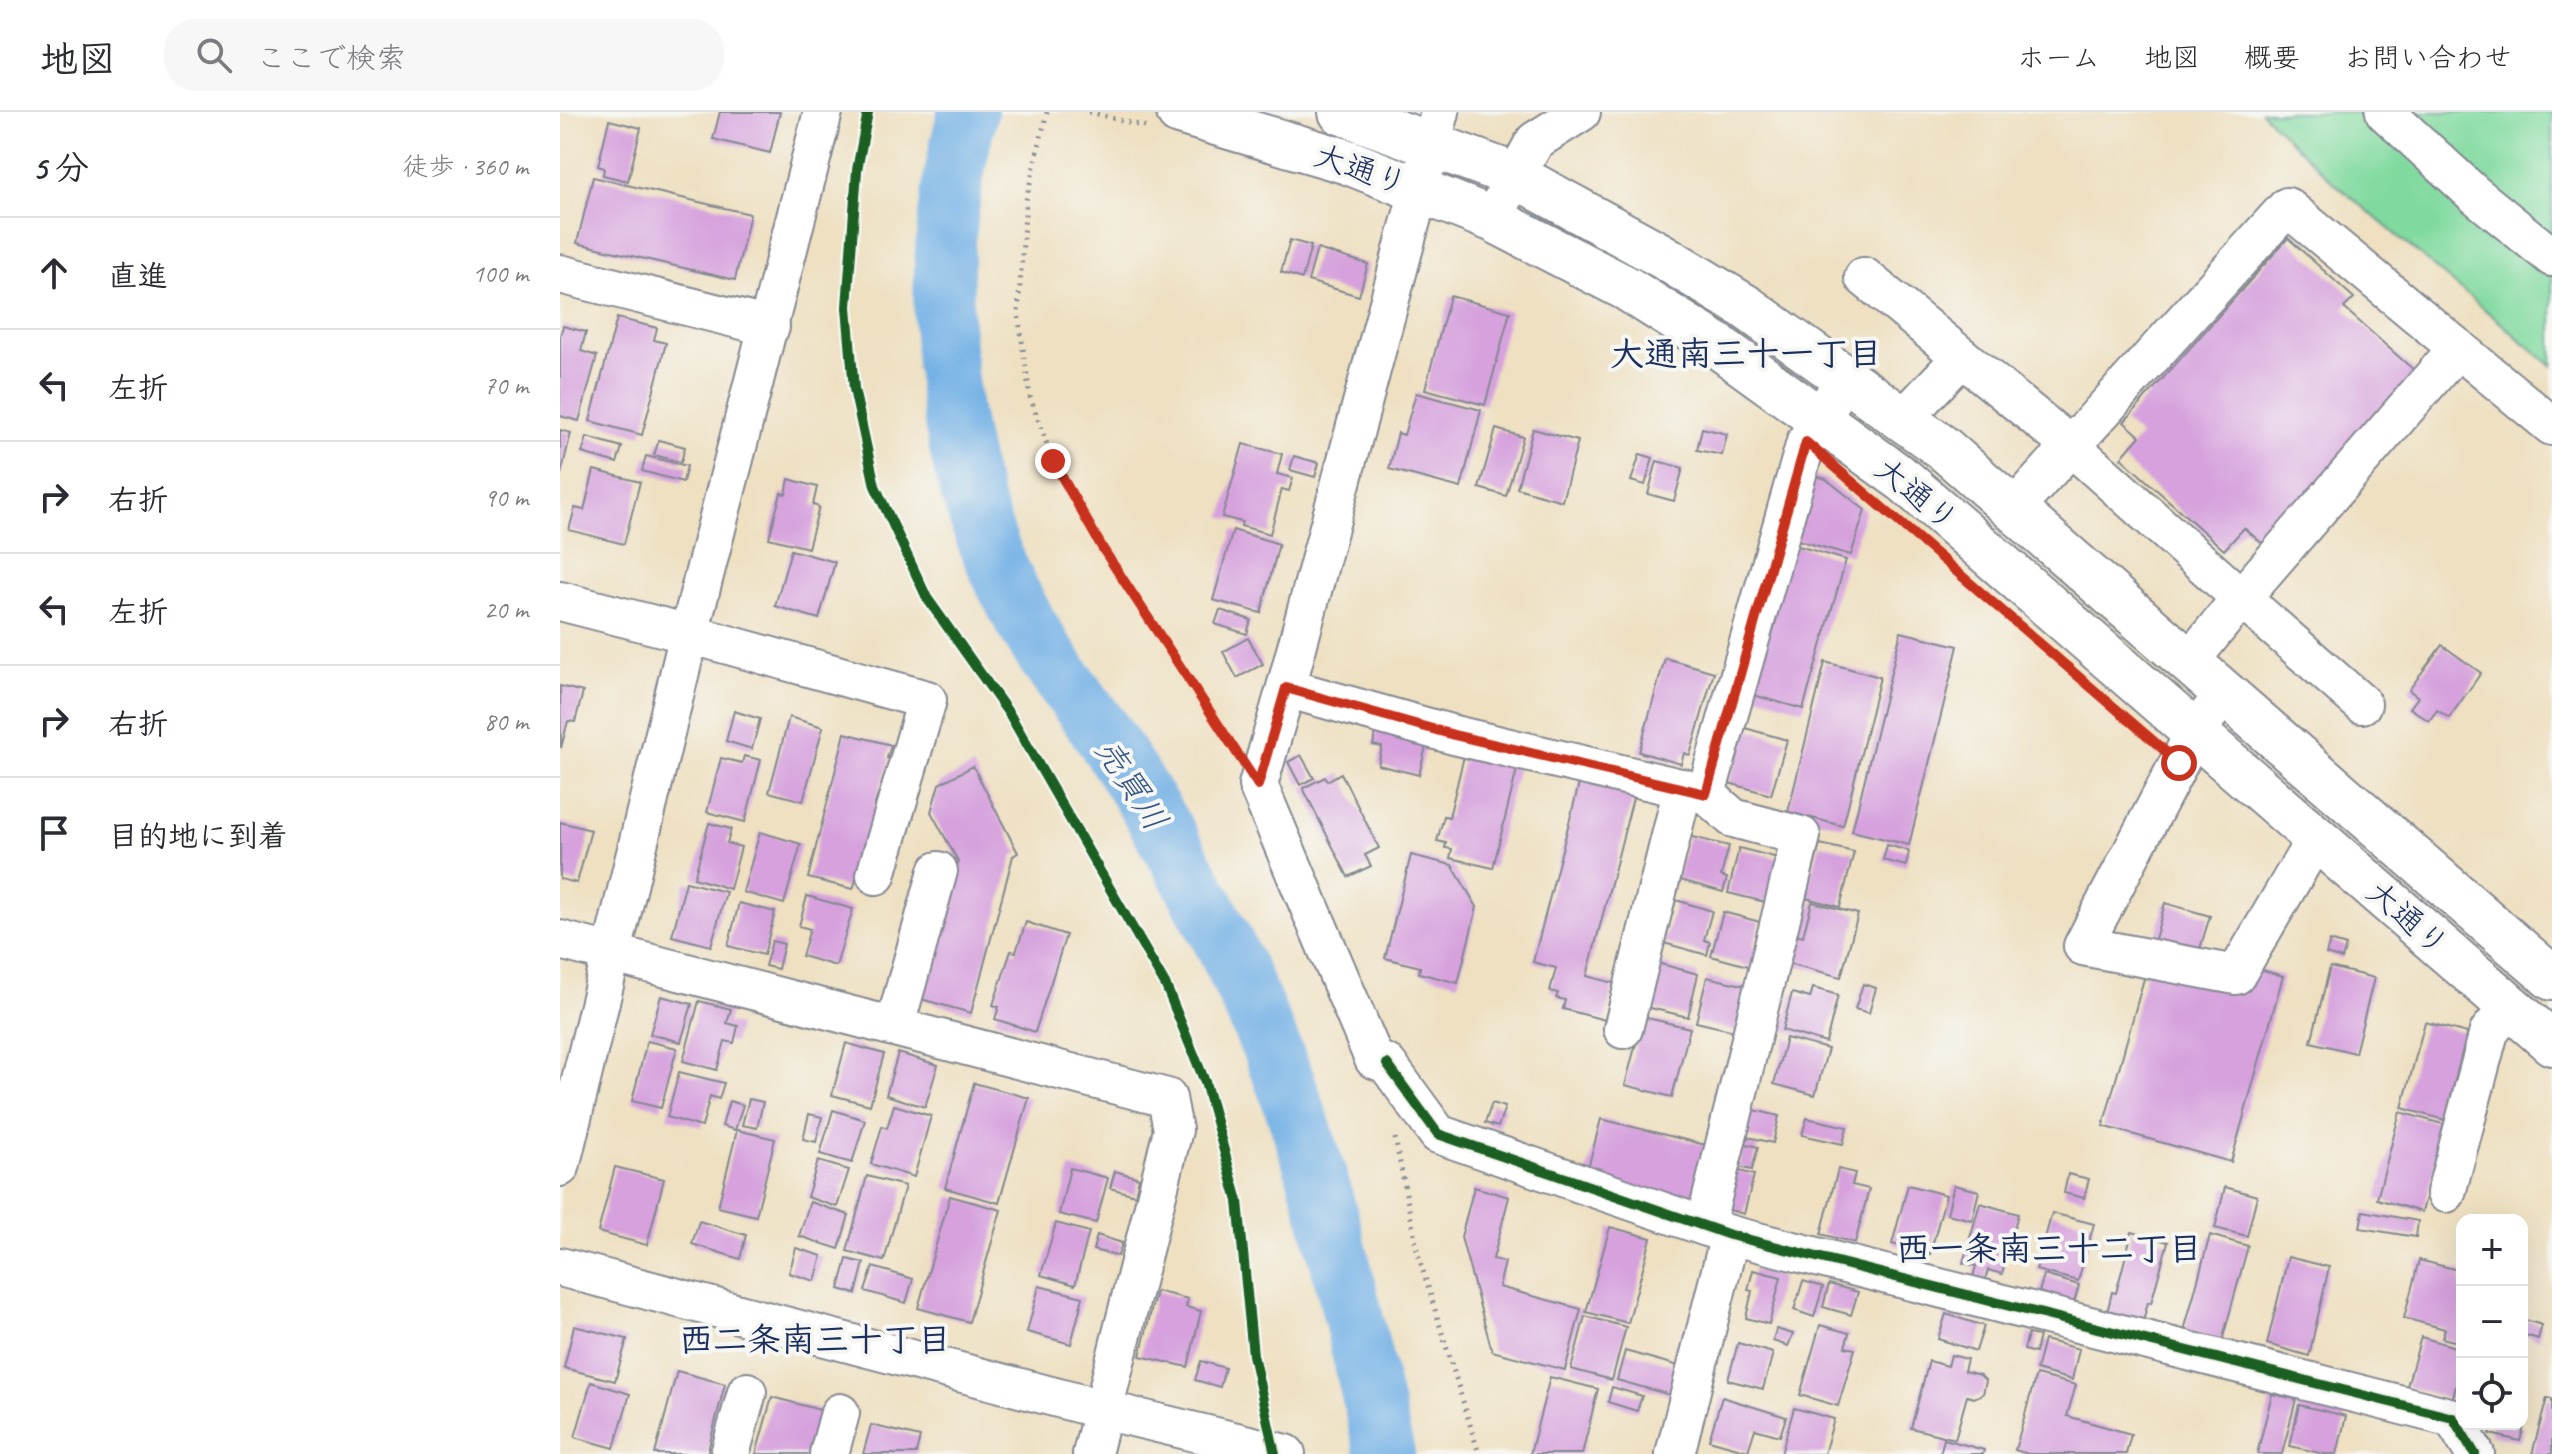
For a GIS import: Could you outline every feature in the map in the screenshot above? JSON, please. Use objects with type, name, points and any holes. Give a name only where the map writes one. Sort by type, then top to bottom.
[{"type":"highway","name":"大通り","points":[[1179,112],[1348,162],[1492,219],[1626,288],[1718,346],[1905,481],[2552,1043]]},
{"type":"highway","name":"大通り","points":[[1341,112],[1436,128],[1746,307],[1903,419],[1943,448],[2552,978]]},
{"type":"street","points":[[560,1167],[689,634],[823,112]]},
{"type":"street","points":[[1492,219],[1535,141],[1581,112]]},
{"type":"street","points":[[2385,112],[2473,193],[2552,257]]},
{"type":"street","points":[[1436,128],[1258,785],[1374,1059],[1387,1064],[1438,1134],[1718,1231],[2453,1418],[2475,1454]]},
{"type":"street","points":[[2013,510],[2287,207],[2552,426]]},
{"type":"street","points":[[560,274],[770,327]]},
{"type":"street","points":[[1864,277],[2072,447],[2362,704]]},
{"type":"street","points":[[2189,662],[2458,348]]},
{"type":"street","points":[[1903,419],[1962,357]]},
{"type":"street","points":[[1623,1029],[1694,791],[1806,442],[1845,378]]},
{"type":"street","points":[[560,601],[927,700],[876,875]]},
{"type":"street","points":[[1286,688],[1454,735],[1694,791],[1733,818],[1801,836],[1718,1231],[1675,1454]]},
{"type":"street","points":[[2225,693],[2195,732],[2083,946],[2236,975],[2316,838]]},
{"type":"street","points":[[895,1025],[938,871]]},
{"type":"street","points":[[560,940],[1167,1098],[1173,1130],[1092,1454]]},
{"type":"street","points":[[2446,1193],[2489,1032],[2510,1006]]},
{"type":"street","points":[[560,1267],[1104,1410],[1286,1454]]},
{"type":"street","points":[[730,1454],[747,1392]]},
{"type":"street","points":[[829,1454],[840,1413]]},
{"type":"path","points":[[1047,112],[1026,200],[1018,313],[1030,397],[1053,461],[1103,549],[1258,785]]},
{"type":"path","points":[[1394,1134],[1418,1254],[1479,1454]]},
{"type":"green space","points":[[2261,112],[2552,112],[2552,366],[2333,182]]},
{"type":"building","points":[[720,112],[780,112],[770,153],[713,139]]},
{"type":"building","points":[[609,120],[641,128],[628,181],[603,175],[604,168],[598,166]]},
{"type":"building","points":[[593,177],[750,214],[735,280],[577,243]]},
{"type":"building","points":[[2288,238],[2354,298],[2344,308],[2416,372],[2263,544],[2244,528],[2224,550],[2121,458],[2140,436],[2124,422]]},
{"type":"building","points":[[1290,240],[1311,246],[1302,279],[1281,272]]},
{"type":"building","points":[[1317,249],[1368,264],[1359,296],[1308,281]]},
{"type":"building","points":[[1450,296],[1510,312],[1485,405],[1425,389]]},
{"type":"building","points":[[617,318],[657,328],[654,340],[666,343],[642,435],[590,421]]},
{"type":"building","points":[[563,326],[586,332],[581,351],[597,356],[579,421],[560,416],[560,336]]},
{"type":"building","points":[[1416,393],[1481,410],[1461,488],[1389,469],[1398,433],[1404,435]]},
{"type":"building","points":[[1702,428],[1727,434],[1722,455],[1697,450]]},
{"type":"building","points":[[1496,429],[1523,437],[1506,496],[1479,488]]},
{"type":"building","points":[[1533,429],[1578,441],[1562,501],[1517,488]]},
{"type":"building","points":[[560,430],[571,433],[561,474],[560,474]]},
{"type":"building","points":[[587,437],[622,447],[617,463],[582,453]]},
{"type":"building","points":[[659,440],[685,447],[681,462],[654,455]]},
{"type":"building","points":[[1243,444],[1282,454],[1277,474],[1293,478],[1289,491],[1282,489],[1270,534],[1222,517]]},
{"type":"building","points":[[1640,454],[1653,458],[1645,485],[1631,481]]},
{"type":"building","points":[[646,456],[687,466],[683,482],[642,471]]},
{"type":"building","points":[[1294,456],[1319,463],[1315,477],[1290,470]]},
{"type":"building","points":[[1657,461],[1683,468],[1674,501],[1648,494]]},
{"type":"building","points":[[594,470],[640,482],[624,544],[569,530],[575,508],[584,510]]},
{"type":"building","points":[[1813,475],[1826,479],[1865,510],[1851,555],[1794,539]]},
{"type":"building","points":[[789,479],[817,487],[813,505],[819,507],[808,548],[769,538],[781,493],[786,494]]},
{"type":"building","points":[[1233,530],[1279,544],[1261,613],[1213,600]]},
{"type":"building","points":[[1788,543],[1846,560],[1803,709],[1746,693]]},
{"type":"building","points":[[791,550],[835,562],[819,619],[775,606]]},
{"type":"building","points":[[1220,610],[1251,620],[1247,634],[1215,624]]},
{"type":"building","points":[[1901,632],[1958,646],[1909,845],[1852,831]]},
{"type":"building","points":[[1248,638],[1263,664],[1237,678],[1223,652]]},
{"type":"building","points":[[2442,645],[2481,673],[2449,718],[2437,710],[2429,721],[2410,708],[2418,697],[2409,690]]},
{"type":"building","points":[[1665,658],[1714,672],[1690,755],[1684,753],[1681,764],[1639,752]]},
{"type":"building","points":[[1825,662],[1880,677],[1843,826],[1788,812]]},
{"type":"building","points":[[560,686],[583,692],[575,722],[568,721],[561,748]]},
{"type":"building","points":[[734,711],[760,719],[752,749],[726,741]]},
{"type":"building","points":[[789,717],[823,727],[803,801],[769,792]]},
{"type":"building","points":[[1377,726],[1428,738],[1419,775],[1378,765],[1382,747],[1373,745]]},
{"type":"building","points":[[1745,728],[1787,740],[1771,795],[1729,783]]},
{"type":"building","points":[[845,733],[891,745],[887,758],[890,759],[874,807],[879,808],[862,855],[862,878],[857,877],[853,889],[808,878]]},
{"type":"building","points":[[1466,748],[1519,761],[1493,868],[1450,858],[1452,849],[1445,848],[1446,843],[1437,841],[1444,816],[1449,817]]},
{"type":"building","points":[[1301,755],[1314,778],[1300,785],[1288,762]]},
{"type":"building","points":[[744,756],[761,760],[745,822],[707,812],[721,758],[742,763]]},
{"type":"building","points":[[973,766],[1018,853],[1013,856],[971,1013],[921,999],[958,861],[931,812],[939,784]]},
{"type":"building","points":[[1341,773],[1379,848],[1365,855],[1371,866],[1348,877],[1303,788]]},
{"type":"building","points":[[1580,780],[1634,794],[1587,976],[1614,983],[1605,1020],[1563,1009],[1565,1000],[1556,998],[1558,993],[1550,991],[1556,968],[1533,962]]},
{"type":"building","points":[[560,822],[591,830],[577,883],[560,879]]},
{"type":"building","points":[[709,823],[731,829],[727,843],[741,847],[730,889],[694,878]]},
{"type":"building","points":[[760,832],[801,844],[784,904],[743,892]]},
{"type":"building","points":[[1688,836],[1729,846],[1721,876],[1727,878],[1723,892],[1677,879]]},
{"type":"building","points":[[1820,844],[1854,852],[1840,907],[1806,898]]},
{"type":"building","points":[[1887,845],[1909,851],[1906,866],[1883,860]]},
{"type":"building","points":[[1739,848],[1778,858],[1773,904],[1728,893]]},
{"type":"building","points":[[1411,855],[1452,865],[1477,907],[1458,983],[1419,973],[1420,967],[1385,958]]},
{"type":"building","points":[[686,882],[726,892],[711,946],[672,936]]},
{"type":"building","points":[[807,896],[853,909],[836,966],[802,956],[810,929],[799,926]]},
{"type":"building","points":[[1676,900],[1712,911],[1704,940],[1710,942],[1707,955],[1664,943]]},
{"type":"building","points":[[1812,902],[1858,914],[1841,977],[1788,963],[1796,934],[1803,936]]},
{"type":"building","points":[[739,903],[775,912],[764,955],[728,946]]},
{"type":"building","points":[[2165,903],[2210,916],[2199,952],[2283,976],[2231,1162],[2103,1126]]},
{"type":"building","points":[[1723,912],[1760,922],[1753,948],[1759,950],[1755,968],[1711,956]]},
{"type":"building","points":[[1026,922],[1066,935],[1035,1032],[995,1019],[999,1007],[993,1005],[1011,951],[1016,952]]},
{"type":"building","points":[[772,941],[784,944],[778,969],[765,966]]},
{"type":"building","points":[[2330,941],[2346,946],[2342,959],[2326,954]]},
{"type":"building","points":[[1657,963],[1698,974],[1688,1017],[1646,1007]]},
{"type":"building","points":[[2330,967],[2374,978],[2355,1053],[2311,1042]]},
{"type":"building","points":[[1707,977],[1747,986],[1743,1033],[1696,1022]]},
{"type":"building","points":[[1863,984],[1876,988],[1869,1013],[1855,1009]]},
{"type":"building","points":[[1813,988],[1838,995],[1826,1043],[1782,1030],[1792,993],[1810,998]]},
{"type":"building","points":[[661,996],[692,1004],[681,1042],[650,1034]]},
{"type":"building","points":[[699,1001],[731,1009],[727,1023],[738,1026],[734,1043],[725,1041],[717,1070],[683,1061]]},
{"type":"building","points":[[1643,1017],[1690,1028],[1672,1097],[1625,1085]]},
{"type":"building","points":[[2425,1022],[2467,1033],[2445,1120],[2402,1108]]},
{"type":"building","points":[[1786,1038],[1828,1049],[1815,1095],[1774,1084]]},
{"type":"building","points":[[647,1041],[677,1048],[661,1108],[632,1101]]},
{"type":"building","points":[[846,1043],[884,1054],[870,1105],[832,1095]]},
{"type":"building","points":[[898,1053],[938,1065],[925,1107],[886,1095]]},
{"type":"building","points":[[679,1072],[724,1083],[719,1099],[710,1096],[702,1127],[667,1117]]},
{"type":"building","points":[[974,1083],[1029,1098],[999,1203],[945,1188]]},
{"type":"building","points":[[749,1099],[763,1102],[757,1128],[742,1125]]},
{"type":"building","points":[[729,1101],[743,1105],[735,1130],[722,1126]]},
{"type":"building","points":[[1492,1103],[1505,1107],[1498,1127],[1485,1123]]},
{"type":"building","points":[[894,1105],[931,1116],[914,1177],[871,1164],[882,1126],[887,1128]]},
{"type":"building","points":[[1750,1109],[1779,1116],[1773,1143],[1744,1136]]},
{"type":"building","points":[[833,1110],[865,1120],[852,1163],[820,1154]]},
{"type":"building","points":[[2400,1112],[2446,1125],[2422,1212],[2377,1199]]},
{"type":"building","points":[[809,1114],[822,1117],[816,1142],[803,1139]]},
{"type":"building","points":[[1807,1118],[1847,1127],[1843,1144],[1802,1135]]},
{"type":"building","points":[[1601,1119],[1710,1146],[1696,1203],[1586,1176]]},
{"type":"building","points":[[737,1130],[775,1139],[756,1216],[718,1207]]},
{"type":"building","points":[[1743,1143],[1758,1147],[1752,1170],[1738,1167]]},
{"type":"building","points":[[818,1161],[849,1170],[837,1207],[807,1197]]},
{"type":"building","points":[[615,1167],[664,1179],[647,1245],[598,1232]]},
{"type":"building","points":[[1070,1168],[1108,1178],[1096,1223],[1059,1214]]},
{"type":"building","points":[[1838,1169],[1855,1173],[1852,1185],[1869,1189],[1855,1243],[1821,1234]]},
{"type":"building","points":[[1736,1170],[1754,1175],[1744,1214],[1726,1209]]},
{"type":"building","points":[[1115,1171],[1139,1178],[1135,1195],[1110,1188]]},
{"type":"building","points":[[2068,1174],[2089,1179],[2084,1198],[2064,1193]]},
{"type":"building","points":[[867,1176],[905,1186],[884,1261],[847,1251]]},
{"type":"building","points":[[1908,1185],[1946,1195],[1930,1254],[1892,1244]]},
{"type":"building","points":[[1954,1185],[1979,1191],[1972,1220],[1947,1214]]},
{"type":"building","points":[[1474,1187],[1509,1197],[1493,1259],[1505,1262],[1499,1287],[1581,1309],[1565,1370],[1492,1351],[1461,1237]]},
{"type":"building","points":[[2225,1187],[2257,1196],[2247,1236],[2215,1228]]},
{"type":"building","points":[[950,1196],[1001,1210],[969,1322],[918,1308]]},
{"type":"building","points":[[810,1202],[849,1215],[839,1249],[799,1236]]},
{"type":"building","points":[[1980,1203],[2018,1214],[2002,1274],[1988,1270],[1985,1280],[1973,1277],[1976,1266],[1963,1263]]},
{"type":"building","points":[[2363,1211],[2418,1221],[2416,1237],[2360,1228]]},
{"type":"building","points":[[2052,1213],[2094,1224],[2078,1281],[2036,1270]]},
{"type":"building","points":[[699,1221],[746,1235],[740,1259],[692,1244]]},
{"type":"building","points":[[1056,1223],[1089,1232],[1075,1285],[1041,1275]]},
{"type":"building","points":[[1610,1227],[1651,1238],[1628,1323],[1586,1312]]},
{"type":"building","points":[[2132,1232],[2168,1242],[2142,1326],[2106,1317],[2112,1292],[2116,1293]]},
{"type":"building","points":[[1097,1235],[1122,1243],[1118,1256],[1093,1250]]},
{"type":"building","points":[[2210,1235],[2248,1246],[2222,1341],[2184,1331]]},
{"type":"building","points":[[796,1248],[822,1256],[815,1281],[789,1273]]},
{"type":"building","points":[[2288,1257],[2329,1267],[2309,1356],[2267,1344]]},
{"type":"building","points":[[847,1259],[864,1263],[856,1294],[839,1289]]},
{"type":"building","points":[[2419,1260],[2456,1269],[2456,1342],[2442,1338],[2445,1329],[2404,1318]]},
{"type":"building","points":[[873,1267],[913,1279],[906,1303],[865,1291]]},
{"type":"building","points":[[1753,1270],[1781,1277],[1769,1324],[1746,1318]]},
{"type":"building","points":[[2044,1275],[2079,1285],[2074,1303],[2039,1292]]},
{"type":"building","points":[[1803,1281],[1823,1287],[1814,1317],[1794,1310]]},
{"type":"building","points":[[1829,1284],[1858,1292],[1851,1315],[1823,1307]]},
{"type":"building","points":[[1039,1286],[1083,1297],[1071,1344],[1027,1332]]},
{"type":"building","points":[[1156,1291],[1188,1299],[1186,1307],[1201,1311],[1188,1367],[1140,1356]]},
{"type":"building","points":[[1946,1314],[1984,1326],[1976,1351],[1938,1339]]},
{"type":"building","points":[[1585,1316],[1626,1327],[1612,1380],[1571,1369]]},
{"type":"building","points":[[2528,1321],[2542,1325],[2538,1339],[2528,1336]]},
{"type":"building","points":[[1820,1325],[1849,1333],[1845,1347],[1855,1349],[1838,1406],[1800,1395]]},
{"type":"building","points":[[574,1326],[627,1339],[615,1381],[564,1368]]},
{"type":"building","points":[[1776,1329],[1793,1334],[1788,1346],[1773,1341]]},
{"type":"building","points":[[2028,1334],[2039,1336],[2035,1353],[2024,1350]]},
{"type":"building","points":[[2421,1337],[2456,1347],[2456,1386],[2452,1400],[2407,1386]]},
{"type":"building","points":[[2044,1340],[2079,1349],[2072,1380],[2036,1370]]},
{"type":"building","points":[[1738,1343],[1773,1353],[1763,1389],[1728,1380]]},
{"type":"building","points":[[1625,1351],[1682,1367],[1674,1396],[1617,1380]]},
{"type":"building","points":[[1951,1355],[1967,1359],[1964,1371],[1980,1375],[1986,1381],[1983,1394],[1974,1398],[1967,1396],[1955,1439],[1911,1428],[1929,1361],[1948,1366]]},
{"type":"building","points":[[1201,1361],[1225,1368],[1220,1387],[1195,1380]]},
{"type":"building","points":[[677,1371],[725,1384],[707,1454],[655,1454]]},
{"type":"building","points":[[2036,1375],[2076,1385],[2067,1416],[2131,1434],[2126,1454],[2028,1454],[2015,1450]]},
{"type":"building","points":[[1550,1377],[1598,1389],[1582,1454],[1530,1454]]},
{"type":"building","points":[[591,1382],[630,1394],[614,1448],[575,1437]]},
{"type":"building","points":[[1612,1387],[1642,1396],[1637,1411],[1608,1402]]},
{"type":"building","points":[[2272,1394],[2296,1399],[2282,1454],[2257,1454]]},
{"type":"building","points":[[772,1397],[824,1411],[813,1454],[756,1454]]},
{"type":"building","points":[[1722,1397],[1786,1417],[1780,1436],[1755,1429],[1748,1451],[1709,1440]]},
{"type":"building","points":[[2547,1398],[2552,1399],[2552,1454],[2532,1454]]},
{"type":"building","points":[[2299,1405],[2346,1416],[2337,1454],[2290,1446]]},
{"type":"building","points":[[1794,1408],[1834,1419],[1824,1454],[1781,1454]]},
{"type":"building","points":[[871,1425],[920,1437],[916,1454],[863,1454]]},
{"type":"building","points":[[2491,1430],[2523,1430],[2520,1441],[2490,1434]]},
{"type":"building","points":[[1944,1439],[1984,1450],[1983,1454],[1940,1454]]},
{"type":"waterway","name":"売買川","points":[[968,112],[954,177],[946,242],[943,309],[947,374],[957,439],[974,503],[997,565],[1027,624],[1105,737],[1174,848],[1220,935],[1264,1031],[1300,1122],[1319,1183],[1385,1454]]},
{"type":"cycle path","points":[[868,112],[857,170],[847,307],[854,389],[875,486],[927,598],[1010,715],[1166,986],[1205,1082],[1238,1201],[1253,1355],[1275,1454]]},
{"type":"cycle path","points":[[1387,1064],[1438,1134],[1730,1235],[2453,1418],[2475,1454]]},
{"type":"district","name":"大通南三十一丁目","points":[[1746,353]]},
{"type":"district","name":"西一条南三十二丁目","points":[[2049,1248]]},
{"type":"district","name":"西二条南三十丁目","points":[[815,1339]]},
{"type":"route","points":[[1053,461],[1103,549],[1258,785],[1286,688],[1454,735],[1706,794],[1806,442],[2179,763]]}]
